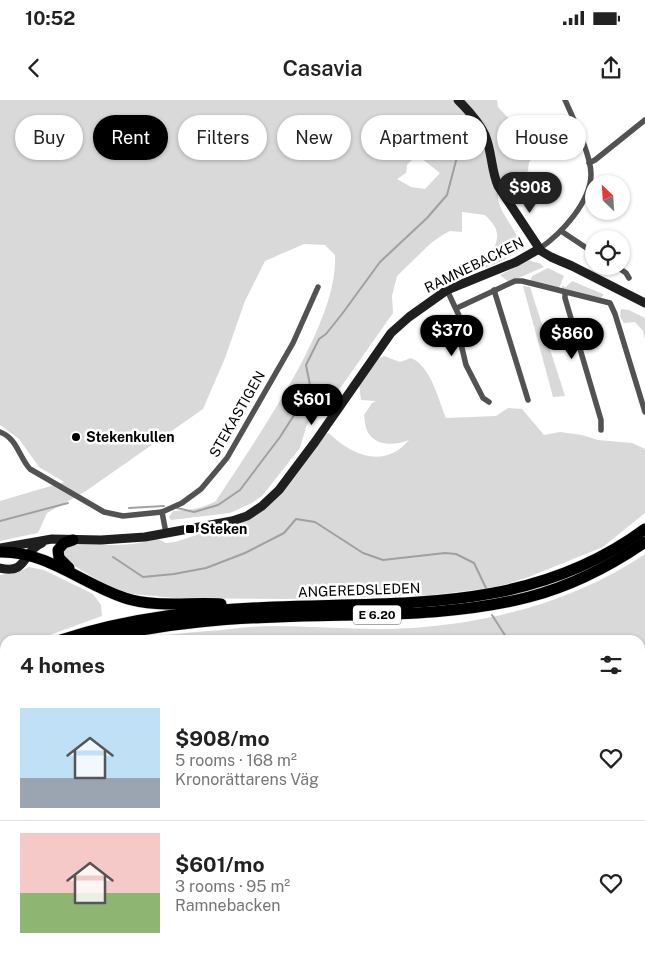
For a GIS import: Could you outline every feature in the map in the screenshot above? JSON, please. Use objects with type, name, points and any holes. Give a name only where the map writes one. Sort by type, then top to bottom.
[{"type":"highway","name":"ANGEREDSLEDEN","points":[[80,635],[124,623],[174,615],[275,607],[404,604],[463,599],[511,590],[536,584],[580,567],[623,544],[645,529]]},
{"type":"highway","points":[[73,540],[61,545],[58,554],[62,562],[84,579]]},
{"type":"highway","name":"ANGEREDSLEDEN","points":[[119,635],[149,628],[206,621],[269,617],[401,614],[482,607],[531,597],[560,588],[616,561],[645,542]]},
{"type":"highway","points":[[0,552],[28,555],[111,593],[135,600],[275,607]]},
{"type":"street","points":[[458,100],[485,134],[493,175],[498,186],[539,249],[551,258],[572,266],[645,303]]},
{"type":"street","name":"RAMNEBACKEN","points":[[0,548],[52,539],[123,539],[166,533],[232,521],[247,516],[262,506],[279,490],[298,465],[391,333],[428,302],[447,290],[510,265],[539,249],[561,231],[578,208],[591,174],[589,163],[565,100]]},
{"type":"street","points":[[589,163],[645,120]]},
{"type":"street","points":[[561,231],[585,247]]},
{"type":"street","points":[[457,308],[516,281],[610,303],[645,412]]},
{"type":"street","name":"STEKASTIGEN","points":[[162,512],[182,503],[201,489],[228,458],[293,342],[318,287]]},
{"type":"street","points":[[447,290],[457,308],[460,320],[461,344],[466,365],[488,402]]},
{"type":"street","points":[[494,290],[528,400]]},
{"type":"street","points":[[565,292],[565,298],[601,420],[601,430]]},
{"type":"street","points":[[0,432],[14,441],[30,469],[110,514],[123,516],[162,512],[166,533]]},
{"type":"street","points":[[0,568],[9,570],[17,568],[24,563],[36,546],[52,539]]},
{"type":"shaded area","points":[[0,100],[497,100],[498,107],[506,115],[497,115],[497,160],[531,160],[528,171],[519,176],[498,194],[500,207],[519,240],[521,248],[514,254],[487,267],[449,280],[444,278],[466,271],[479,264],[490,254],[497,241],[495,227],[485,215],[462,212],[462,232],[450,231],[444,234],[431,243],[397,276],[392,296],[393,313],[341,387],[315,410],[306,427],[300,448],[262,496],[230,513],[171,520],[169,517],[173,511],[195,509],[216,501],[291,382],[309,348],[323,315],[333,283],[335,255],[325,245],[304,244],[265,261],[245,301],[225,358],[203,409],[86,491],[47,513],[38,533],[0,541],[0,501],[64,482],[39,467],[19,439],[0,425]]},
{"type":"shaded area","points":[[528,260],[541,264],[544,267],[509,282],[500,275]]},
{"type":"shaded area","points":[[548,268],[564,276],[559,288],[530,281],[532,276]]},
{"type":"shaded area","points":[[572,281],[603,294],[603,296],[600,298],[562,289],[562,286],[566,287]]},
{"type":"shaded area","points":[[523,286],[530,287],[565,396],[553,397]]},
{"type":"shaded area","points":[[621,309],[629,310],[645,318],[645,340],[643,331],[635,322],[624,323],[620,317]]},
{"type":"shaded area","points":[[384,356],[400,362],[411,358],[424,368],[433,384],[446,418],[496,416],[508,408],[522,409],[544,435],[560,432],[582,435],[598,440],[632,443],[645,449],[645,513],[603,547],[526,578],[497,587],[433,595],[287,599],[175,598],[132,594],[107,586],[65,560],[62,555],[65,546],[71,544],[121,545],[158,539],[166,543],[175,542],[225,528],[254,516],[326,434],[329,433],[348,448],[369,456],[379,457],[400,449],[409,440],[388,444],[377,441],[369,434],[364,415],[372,403],[376,401],[361,400],[359,384],[377,359]]},
{"type":"shaded area","points":[[645,554],[645,635],[170,635],[259,626],[395,629],[473,621],[503,615],[563,596],[619,570]]},
{"type":"shaded area","points":[[29,567],[44,570],[93,594],[101,605],[102,616],[50,635],[0,635],[0,575],[18,572]]},
{"type":"waterway","points":[[309,390],[310,385],[306,365],[319,339],[326,334],[342,314],[380,262],[427,218],[447,195],[456,160]]},
{"type":"waterway","points":[[177,508],[194,512],[218,505],[240,490],[280,437],[303,401]]},
{"type":"waterway","points":[[0,521],[68,503]]},
{"type":"waterway","points":[[129,508],[164,506]]},
{"type":"waterway","points":[[113,557],[143,577],[206,568],[245,553],[284,533],[296,519],[315,522],[363,553],[383,560],[445,553],[456,554],[474,563],[486,588]]},
{"type":"waterway","points":[[492,615],[505,635]]},
{"type":"place","name":"Stekenkullen","points":[[76,437]]},
{"type":"place","name":"Steken","points":[[190,529]]}]
